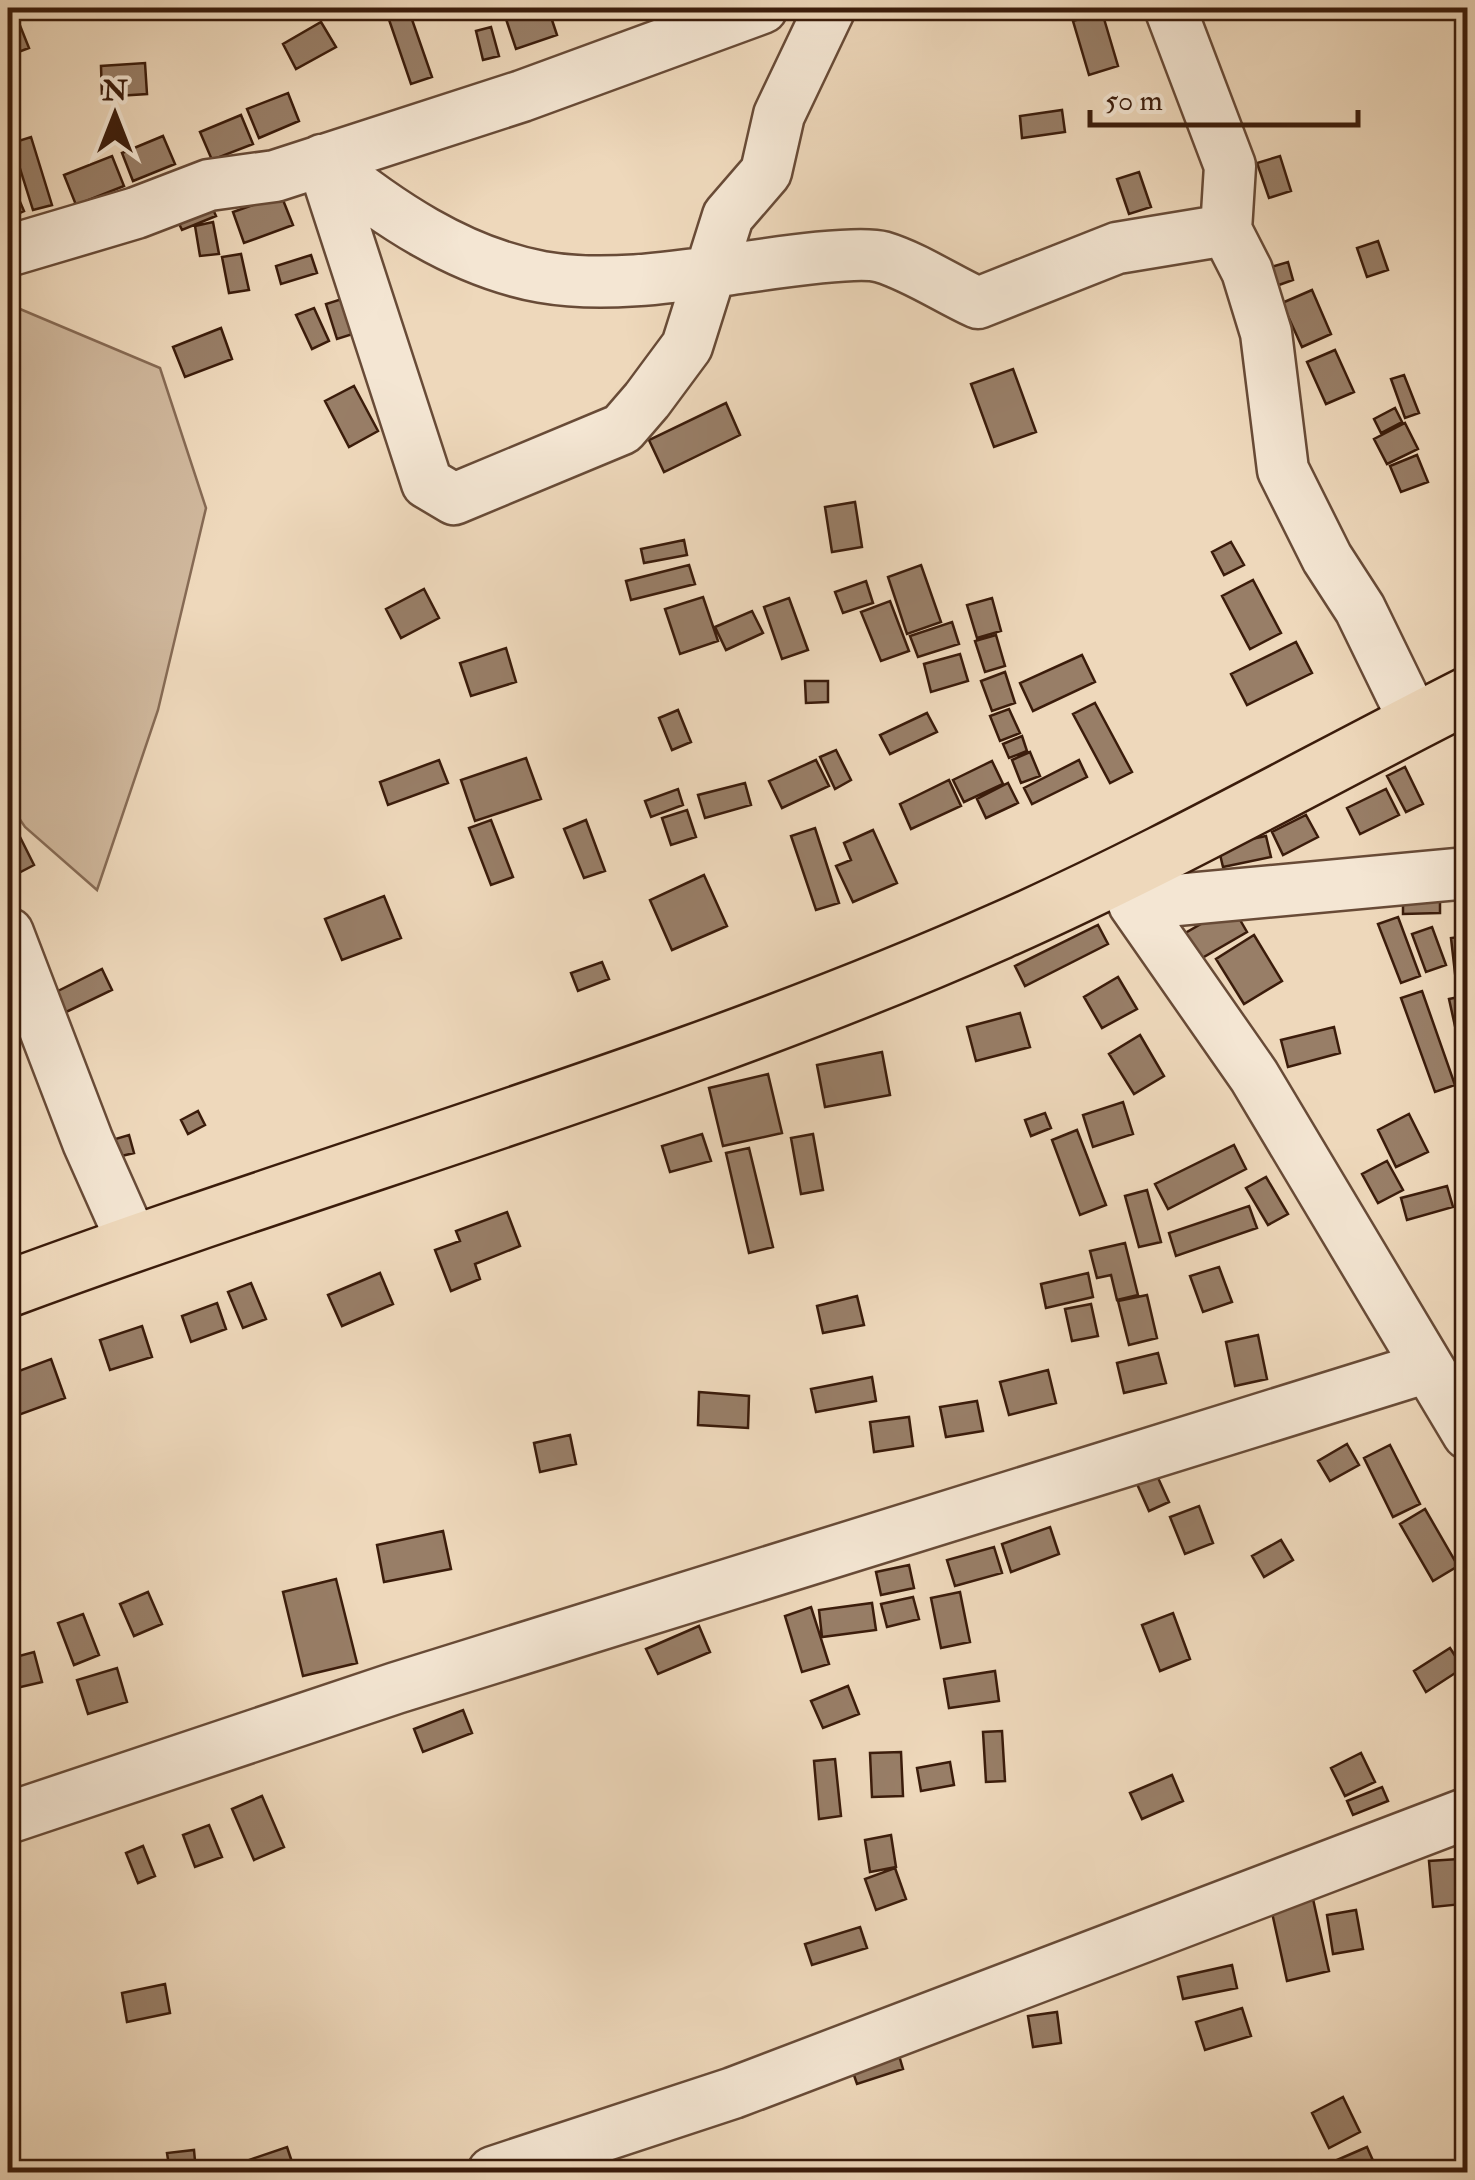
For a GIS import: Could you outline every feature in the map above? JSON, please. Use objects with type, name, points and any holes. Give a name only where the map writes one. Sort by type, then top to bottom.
[{"type":"highway","points":[[8,1289],[133,1242],[692,1055],[999,932],[1128,889],[1309,781],[1468,694]]},
{"type":"street","points":[[8,251],[136,212],[209,184],[275,176],[522,96],[762,8]]},
{"type":"street","points":[[322,160],[427,484],[454,500],[622,429],[688,346],[728,216],[766,172],[779,115],[830,8]]},
{"type":"street","points":[[1170,8],[1230,166],[1226,230],[1247,271],[1266,333],[1283,470],[1327,558],[1360,609],[1415,722]]},
{"type":"street","points":[[322,160],[375,204],[415,228],[472,254],[541,277],[615,282],[880,256],[978,303],[1117,248],[1226,230]]},
{"type":"street","points":[[1128,889],[1468,873]]},
{"type":"street","points":[[1128,889],[1254,1076],[1468,1434]]},
{"type":"street","points":[[8,933],[88,1142],[133,1242]]},
{"type":"street","points":[[8,1818],[434,1676],[1428,1367]]},
{"type":"street","points":[[493,2172],[733,2092],[1468,1813]]},
{"type":"path","points":[[8,1636],[20,1636]]},
{"type":"shaded area","points":[[20,309],[160,368],[206,508],[158,710],[97,890],[25,827],[8,802],[8,316]]},
{"type":"building","points":[[385,8],[408,8],[432,77],[411,84]]},
{"type":"building","points":[[548,8],[557,35],[516,49],[506,19]]},
{"type":"building","points":[[1102,12],[1118,66],[1089,75],[1073,21]]},
{"type":"building","points":[[17,18],[29,48],[8,56],[8,21]]},
{"type":"building","points":[[321,22],[336,47],[296,69],[283,44]]},
{"type":"building","points":[[491,27],[499,56],[483,60],[476,31]]},
{"type":"building","points":[[145,63],[147,94],[102,97],[101,66]]},
{"type":"building","points":[[288,93],[299,121],[259,138],[247,109]]},
{"type":"building","points":[[1062,110],[1065,132],[1022,138],[1020,116]]},
{"type":"building","points":[[241,115],[253,144],[212,160],[200,132]]},
{"type":"building","points":[[163,136],[175,164],[133,181],[122,153]]},
{"type":"building","points":[[31,137],[52,205],[33,210],[12,143]]},
{"type":"building","points":[[112,156],[124,186],[76,205],[64,175]]},
{"type":"building","points":[[1280,156],[1291,191],[1269,198],[1257,163]]},
{"type":"building","points":[[1139,172],[1151,207],[1129,214],[1117,179]]},
{"type":"building","points":[[12,183],[24,211],[8,218],[8,185]]},
{"type":"building","points":[[281,195],[293,225],[244,243],[233,212]]},
{"type":"building","points":[[208,198],[216,216],[182,230],[174,213]]},
{"type":"building","points":[[213,222],[219,254],[200,256],[195,226]]},
{"type":"building","points":[[1378,241],[1388,270],[1367,277],[1357,248]]},
{"type":"building","points":[[241,254],[249,290],[229,293],[222,257]]},
{"type":"building","points":[[311,255],[317,273],[281,284],[276,266]]},
{"type":"building","points":[[1288,262],[1293,280],[1276,286],[1271,267]]},
{"type":"building","points":[[1312,290],[1331,334],[1302,347],[1282,303]]},
{"type":"building","points":[[345,298],[356,333],[337,339],[326,304]]},
{"type":"building","points":[[314,308],[329,341],[312,349],[296,315]]},
{"type":"building","points":[[221,328],[232,359],[185,377],[173,347]]},
{"type":"building","points":[[1335,350],[1354,392],[1326,404],[1307,362]]},
{"type":"building","points":[[1013,369],[1036,432],[994,447],[971,384]]},
{"type":"building","points":[[1404,375],[1419,413],[1405,418],[1391,379]]},
{"type":"building","points":[[354,386],[378,431],[349,447],[325,401]]},
{"type":"building","points":[[726,403],[740,435],[664,472],[649,440]]},
{"type":"building","points":[[1395,408],[1402,422],[1381,433],[1374,419]]},
{"type":"building","points":[[1405,423],[1418,449],[1387,464],[1374,439]]},
{"type":"building","points":[[1417,455],[1428,482],[1401,492],[1390,466]]},
{"type":"building","points":[[855,502],[862,547],[832,552],[825,507]]},
{"type":"building","points":[[684,540],[687,555],[644,563],[641,549]]},
{"type":"building","points":[[1231,542],[1244,565],[1224,575],[1212,552]]},
{"type":"building","points":[[689,565],[695,584],[631,600],[626,581]]},
{"type":"building","points":[[921,565],[941,622],[907,634],[888,577]]},
{"type":"building","points":[[1253,580],[1281,633],[1250,649],[1222,596]]},
{"type":"building","points":[[866,581],[873,603],[843,613],[835,592]]},
{"type":"building","points":[[424,589],[439,618],[401,638],[386,609]]},
{"type":"building","points":[[703,597],[718,641],[680,654],[665,609]]},
{"type":"building","points":[[789,598],[808,650],[782,659],[764,607]]},
{"type":"building","points":[[992,598],[1001,631],[977,638],[967,605]]},
{"type":"building","points":[[890,601],[909,651],[881,661],[861,612]]},
{"type":"building","points":[[752,611],[763,633],[726,650],[715,627]]},
{"type":"building","points":[[952,622],[959,644],[918,657],[910,636]]},
{"type":"building","points":[[996,635],[1005,666],[985,672],[975,641]]},
{"type":"building","points":[[1296,642],[1312,673],[1247,705],[1231,674]]},
{"type":"building","points":[[506,648],[516,682],[471,696],[460,663]]},
{"type":"building","points":[[960,654],[968,681],[931,692],[924,664]]},
{"type":"building","points":[[1082,655],[1095,682],[1033,711],[1020,683]]},
{"type":"building","points":[[1005,672],[1015,703],[992,711],[981,681]]},
{"type":"building","points":[[805,681],[828,681],[828,702],[806,703]]},
{"type":"building","points":[[1095,703],[1132,772],[1110,783],[1073,714]]},
{"type":"building","points":[[1009,709],[1020,733],[1000,741],[990,716]]},
{"type":"building","points":[[678,710],[691,742],[672,750],[659,718]]},
{"type":"building","points":[[927,713],[937,732],[890,754],[880,735]]},
{"type":"building","points":[[1022,736],[1027,751],[1009,758],[1003,744]]},
{"type":"building","points":[[836,750],[851,780],[835,789],[820,757]]},
{"type":"building","points":[[1030,752],[1040,776],[1021,783],[1012,760]]},
{"type":"building","points":[[526,758],[541,799],[475,821],[461,780]]},
{"type":"building","points":[[439,760],[448,783],[388,805],[380,782]]},
{"type":"building","points":[[816,760],[829,786],[782,808],[769,781]]},
{"type":"building","points":[[1079,760],[1087,777],[1032,804],[1024,788]]},
{"type":"building","points":[[992,761],[1003,784],[964,802],[953,780]]},
{"type":"building","points":[[1405,767],[1423,804],[1406,812],[1387,776]]},
{"type":"building","points":[[949,780],[961,806],[911,829],[900,804]]},
{"type":"building","points":[[745,783],[751,805],[705,818],[698,795]]},
{"type":"building","points":[[1008,783],[1018,803],[986,818],[977,799]]},
{"type":"building","points":[[678,789],[683,805],[651,817],[645,801]]},
{"type":"building","points":[[1386,789],[1399,815],[1360,834],[1347,808]]},
{"type":"building","points":[[687,810],[696,837],[671,845],[662,818]]},
{"type":"building","points":[[1306,815],[1318,837],[1283,855],[1272,832]]},
{"type":"building","points":[[491,820],[513,877],[491,885],[469,828]]},
{"type":"building","points":[[586,820],[605,871],[584,878],[564,829]]},
{"type":"building","points":[[14,825],[34,865],[9,878],[8,828]]},
{"type":"building","points":[[815,828],[839,903],[816,910],[791,836]]},
{"type":"building","points":[[873,830],[897,883],[853,902],[836,866],[851,860],[844,843]]},
{"type":"building","points":[[1266,836],[1271,857],[1223,867],[1218,846]]},
{"type":"building","points":[[704,875],[727,926],[672,950],[650,900]]},
{"type":"building","points":[[1403,889],[1440,889],[1440,913],[1403,914]]},
{"type":"building","points":[[384,896],[401,938],[342,960],[325,919]]},
{"type":"building","points":[[1232,906],[1247,932],[1190,965],[1175,939]]},
{"type":"building","points":[[1398,917],[1420,976],[1401,983],[1378,924]]},
{"type":"building","points":[[1098,925],[1108,944],[1025,986],[1015,966]]},
{"type":"building","points":[[1432,927],[1446,965],[1426,972],[1412,934]]},
{"type":"building","points":[[1254,935],[1282,981],[1244,1004],[1216,959]]},
{"type":"building","points":[[1468,936],[1468,981],[1456,982],[1451,938]]},
{"type":"building","points":[[602,962],[609,979],[578,991],[571,973]]},
{"type":"building","points":[[102,969],[112,990],[64,1013],[54,993]]},
{"type":"building","points":[[1118,977],[1137,1009],[1102,1028],[1084,997]]},
{"type":"building","points":[[1422,991],[1455,1085],[1435,1092],[1401,998]]},
{"type":"building","points":[[1468,995],[1468,1066],[1464,1067],[1449,999]]},
{"type":"building","points":[[1020,1013],[1030,1047],[976,1061],[967,1027]]},
{"type":"building","points":[[1334,1027],[1340,1053],[1288,1067],[1281,1040]]},
{"type":"building","points":[[1140,1035],[1164,1076],[1134,1094],[1109,1054]]},
{"type":"building","points":[[882,1052],[890,1095],[825,1107],[817,1065]]},
{"type":"building","points":[[768,1074],[782,1133],[723,1146],[709,1088]]},
{"type":"building","points":[[1123,1102],[1133,1134],[1093,1147],[1083,1115]]},
{"type":"building","points":[[198,1111],[205,1125],[188,1134],[181,1120]]},
{"type":"building","points":[[1045,1113],[1051,1128],[1031,1136],[1025,1120]]},
{"type":"building","points":[[1409,1114],[1428,1152],[1396,1167],[1378,1130]]},
{"type":"building","points":[[1077,1130],[1106,1205],[1080,1215],[1052,1140]]},
{"type":"building","points":[[702,1134],[711,1161],[670,1172],[662,1146]]},
{"type":"building","points":[[813,1134],[823,1190],[801,1194],[791,1138]]},
{"type":"building","points":[[129,1135],[134,1153],[109,1159],[105,1142]]},
{"type":"building","points":[[1234,1145],[1246,1169],[1168,1209],[1155,1184]]},
{"type":"building","points":[[749,1148],[773,1247],[749,1253],[726,1153]]},
{"type":"building","points":[[1387,1161],[1403,1190],[1378,1203],[1362,1174]]},
{"type":"building","points":[[1266,1177],[1288,1214],[1268,1225],[1246,1188]]},
{"type":"building","points":[[1447,1186],[1453,1207],[1407,1220],[1401,1198]]},
{"type":"building","points":[[1147,1190],[1161,1242],[1139,1247],[1125,1196]]},
{"type":"building","points":[[1249,1206],[1257,1228],[1176,1256],[1169,1233]]},
{"type":"building","points":[[507,1212],[520,1246],[475,1264],[480,1279],[451,1291],[435,1250],[460,1241],[456,1231]]},
{"type":"building","points":[[1125,1243],[1138,1295],[1117,1300],[1111,1275],[1097,1278],[1090,1251]]},
{"type":"building","points":[[1219,1267],[1232,1302],[1203,1312],[1190,1276]]},
{"type":"building","points":[[380,1273],[393,1304],[342,1326],[328,1295]]},
{"type":"building","points":[[1088,1273],[1093,1297],[1046,1308],[1041,1284]]},
{"type":"building","points":[[251,1283],[266,1319],[243,1328],[228,1292]]},
{"type":"building","points":[[1147,1295],[1157,1338],[1129,1345],[1118,1301]]},
{"type":"building","points":[[857,1296],[864,1325],[823,1333],[817,1306]]},
{"type":"building","points":[[217,1303],[226,1329],[191,1342],[182,1316]]},
{"type":"building","points":[[1091,1304],[1098,1336],[1072,1341],[1065,1309]]},
{"type":"building","points":[[142,1326],[152,1357],[110,1370],[100,1340]]},
{"type":"building","points":[[1258,1335],[1267,1379],[1235,1386],[1226,1342]]},
{"type":"building","points":[[1158,1353],[1166,1383],[1124,1393],[1117,1363]]},
{"type":"building","points":[[51,1359],[65,1398],[13,1417],[8,1402],[8,1375]]},
{"type":"building","points":[[1048,1370],[1056,1403],[1009,1415],[1000,1382]]},
{"type":"building","points":[[872,1377],[876,1401],[816,1412],[811,1389]]},
{"type":"building","points":[[699,1392],[749,1396],[748,1428],[698,1425]]},
{"type":"building","points":[[977,1401],[983,1431],[946,1437],[940,1407]]},
{"type":"building","points":[[909,1417],[913,1446],[874,1452],[870,1422]]},
{"type":"building","points":[[570,1435],[576,1464],[540,1472],[534,1443]]},
{"type":"building","points":[[1347,1444],[1359,1465],[1330,1481],[1318,1461]]},
{"type":"building","points":[[1390,1445],[1420,1504],[1393,1517],[1364,1458]]},
{"type":"building","points":[[1149,1458],[1169,1502],[1149,1511],[1129,1466]]},
{"type":"building","points":[[1199,1506],[1213,1543],[1185,1554],[1170,1517]]},
{"type":"building","points":[[1425,1509],[1458,1566],[1433,1581],[1400,1524]]},
{"type":"building","points":[[1050,1527],[1059,1554],[1011,1572],[1002,1544]]},
{"type":"building","points":[[443,1531],[451,1569],[384,1582],[377,1545]]},
{"type":"building","points":[[1281,1540],[1293,1560],[1264,1577],[1252,1556]]},
{"type":"building","points":[[994,1547],[1002,1573],[955,1586],[947,1560]]},
{"type":"building","points":[[909,1565],[914,1588],[881,1595],[876,1572]]},
{"type":"building","points":[[336,1579],[357,1663],[303,1676],[283,1592]]},
{"type":"building","points":[[148,1592],[162,1624],[134,1636],[120,1604]]},
{"type":"building","points":[[960,1592],[970,1642],[941,1648],[931,1598]]},
{"type":"building","points":[[1468,1593],[1468,1622],[1456,1599]]},
{"type":"building","points":[[913,1597],[919,1619],[887,1627],[881,1604]]},
{"type":"building","points":[[872,1603],[876,1630],[822,1637],[819,1610]]},
{"type":"building","points":[[811,1607],[829,1664],[802,1672],[785,1616]]},
{"type":"building","points":[[1173,1613],[1190,1659],[1160,1671],[1142,1625]]},
{"type":"building","points":[[83,1614],[99,1655],[74,1665],[58,1623]]},
{"type":"building","points":[[699,1626],[710,1652],[658,1674],[646,1649]]},
{"type":"building","points":[[1450,1648],[1463,1668],[1426,1692],[1414,1671]]},
{"type":"building","points":[[34,1652],[42,1682],[8,1690],[8,1659]]},
{"type":"building","points":[[117,1668],[127,1702],[88,1714],[77,1680]]},
{"type":"building","points":[[995,1671],[999,1701],[949,1708],[944,1679]]},
{"type":"building","points":[[848,1686],[859,1714],[823,1728],[811,1701]]},
{"type":"building","points":[[463,1710],[472,1733],[423,1752],[414,1729]]},
{"type":"building","points":[[1002,1731],[1005,1781],[986,1782],[983,1732]]},
{"type":"building","points":[[901,1752],[903,1796],[872,1797],[870,1753]]},
{"type":"building","points":[[1361,1753],[1375,1782],[1345,1796],[1331,1768]]},
{"type":"building","points":[[835,1759],[841,1816],[819,1819],[814,1761]]},
{"type":"building","points":[[950,1762],[954,1785],[921,1791],[917,1768]]},
{"type":"building","points":[[1172,1775],[1183,1801],[1142,1819],[1130,1793]]},
{"type":"building","points":[[1382,1787],[1388,1801],[1353,1815],[1347,1801]]},
{"type":"building","points":[[262,1796],[284,1847],[254,1860],[232,1809]]},
{"type":"building","points":[[209,1825],[222,1857],[195,1867],[183,1835]]},
{"type":"building","points":[[891,1835],[896,1867],[870,1872],[865,1840]]},
{"type":"building","points":[[143,1846],[155,1876],[138,1883],[126,1853]]},
{"type":"building","points":[[1458,1859],[1463,1904],[1433,1907],[1429,1861]]},
{"type":"building","points":[[895,1868],[906,1899],[876,1910],[865,1879]]},
{"type":"building","points":[[1313,1899],[1329,1971],[1287,1981],[1271,1908]]},
{"type":"building","points":[[1356,1910],[1363,1949],[1333,1954],[1327,1915]]},
{"type":"building","points":[[860,1927],[867,1948],[812,1965],[805,1944]]},
{"type":"building","points":[[1232,1965],[1237,1988],[1183,1999],[1178,1977]]},
{"type":"building","points":[[165,1984],[170,2013],[127,2022],[122,1993]]},
{"type":"building","points":[[1242,2008],[1251,2036],[1205,2050],[1196,2022]]},
{"type":"building","points":[[1057,2012],[1061,2043],[1033,2047],[1028,2016]]},
{"type":"building","points":[[895,2042],[903,2069],[857,2084],[848,2058]]},
{"type":"building","points":[[1343,2097],[1360,2132],[1329,2148],[1312,2113]]},
{"type":"building","points":[[287,2147],[293,2165],[272,2172],[252,2172],[249,2160]]},
{"type":"building","points":[[1367,2147],[1378,2172],[1342,2172],[1337,2160]]},
{"type":"building","points":[[194,2150],[196,2172],[170,2172],[167,2153]]}]
